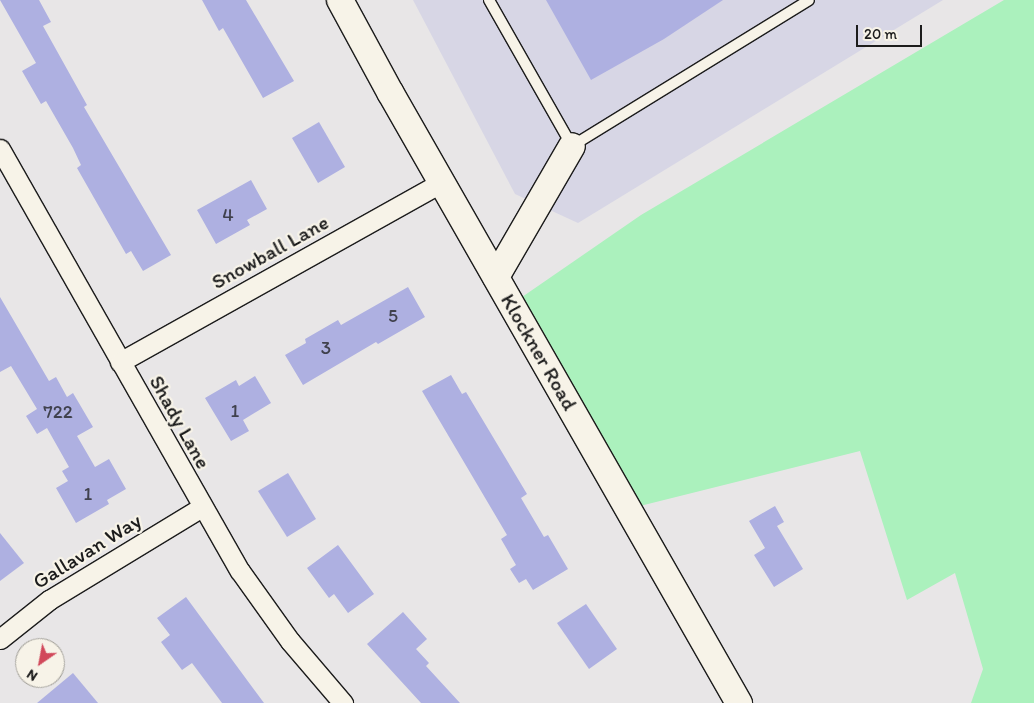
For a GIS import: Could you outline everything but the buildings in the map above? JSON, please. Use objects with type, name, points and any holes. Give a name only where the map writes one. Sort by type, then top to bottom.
[{"type":"main road","name":"Klockner Road","points":[[340,0],[739,703]]},
{"type":"main road","points":[[496,277],[572,146]]},
{"type":"street","name":"Shady Lane","points":[[0,149],[240,571],[290,641],[343,703]]},
{"type":"street","name":"Snowball Lane","points":[[120,362],[442,182]]},
{"type":"street","name":"Gallavan Way","points":[[0,639],[49,600],[202,507]]},
{"type":"lane","points":[[489,0],[572,146],[809,0]]},
{"type":"shaded area","points":[[413,0],[943,0],[578,223],[515,194]]},
{"type":"green space","points":[[1004,0],[1034,0],[1034,703],[971,703],[983,669],[955,573],[907,600],[860,451],[624,510],[509,306],[641,215]]}]
